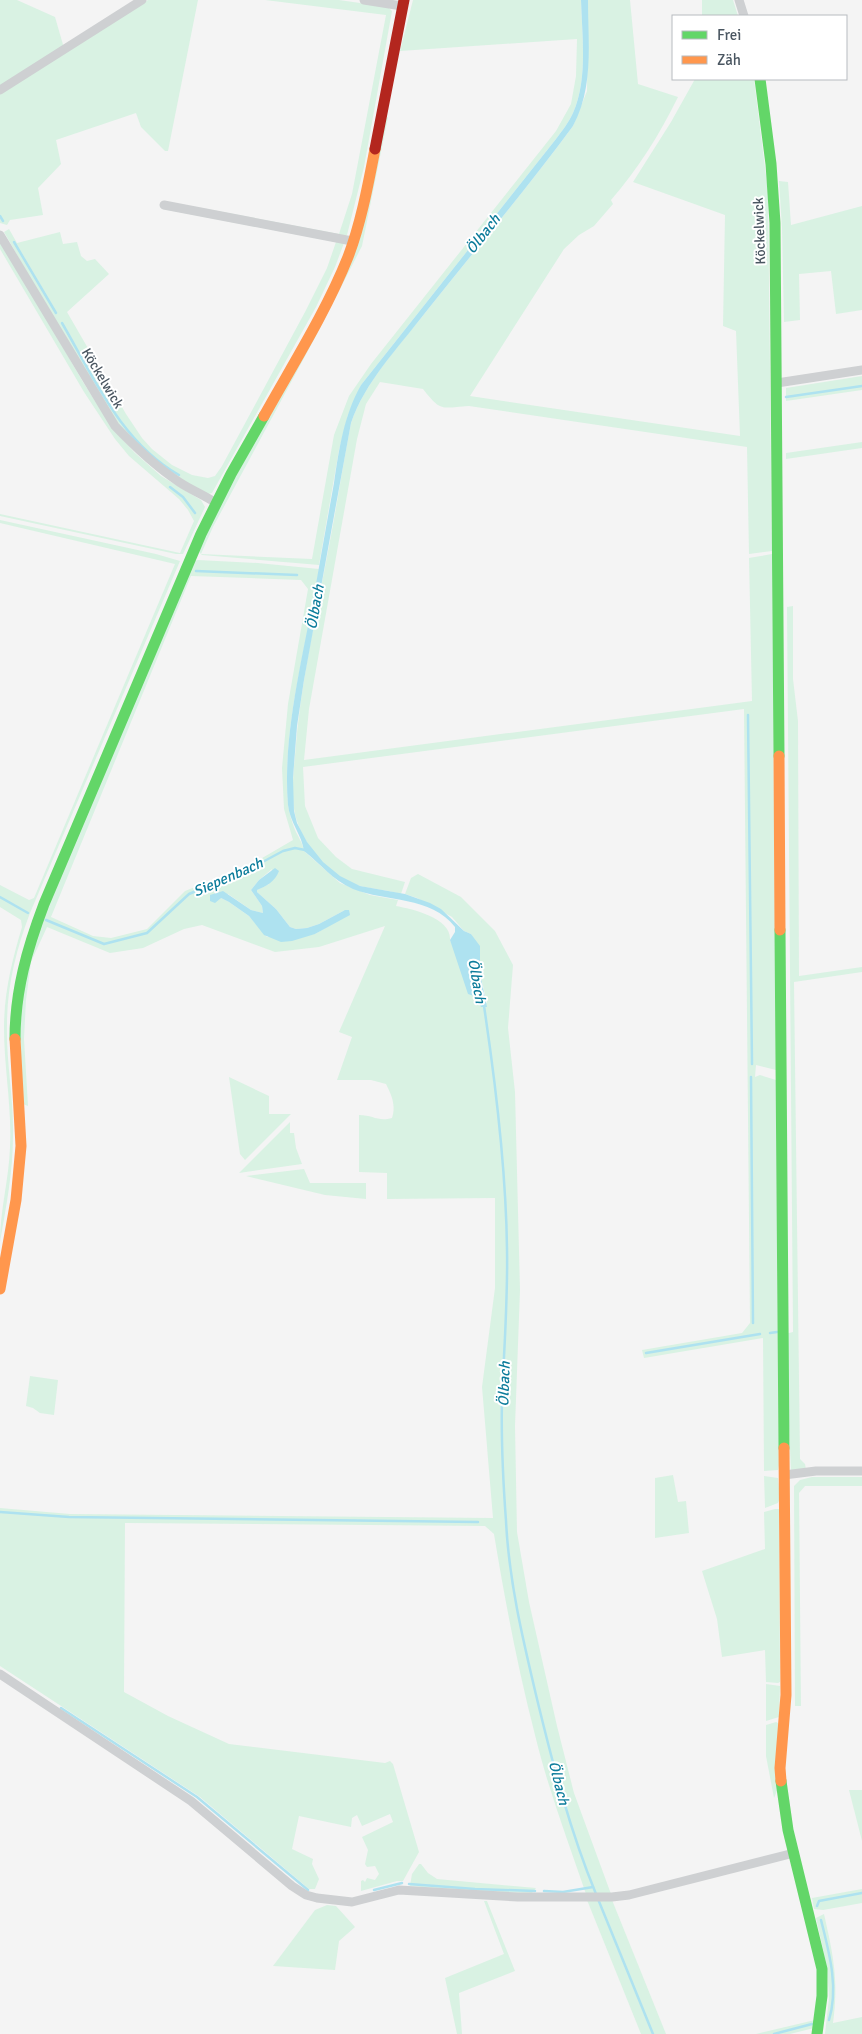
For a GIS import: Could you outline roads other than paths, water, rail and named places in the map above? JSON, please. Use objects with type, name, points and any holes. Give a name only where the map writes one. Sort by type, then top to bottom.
[{"type":"street","points":[[0,90],[142,0]]},
{"type":"street","points":[[0,1289],[19,1172],[21,1120],[16,1055],[16,1007],[25,954],[63,858],[186,568],[216,503],[321,313],[352,241],[367,192],[403,3],[364,0]]},
{"type":"street","points":[[739,0],[744,15]]},
{"type":"street","name":"Köckelwick","points":[[760,80],[770,156],[775,223],[777,383],[786,1695],[780,1768],[782,1796],[822,1969],[822,1996],[817,2034]]},
{"type":"street","points":[[164,205],[352,241]]},
{"type":"street","name":"Köckelwick","points":[[0,235],[115,426],[157,467],[180,483],[216,503]]},
{"type":"street","points":[[777,383],[862,370]]},
{"type":"street","points":[[784,1475],[816,1471],[862,1471]]},
{"type":"street","points":[[0,1674],[191,1801],[292,1886],[306,1895],[317,1898],[352,1902],[398,1890],[518,1897],[612,1897],[629,1895],[794,1853]]},
{"type":"water","points":[[581,0],[588,0],[589,48],[587,80],[580,111],[573,126],[373,379],[351,423],[297,726],[293,778],[294,811],[297,823],[307,842],[323,862],[340,876],[360,886],[405,894],[430,903],[441,909],[464,931],[471,934],[480,946],[480,973],[487,1007],[481,1007],[477,997],[468,994],[450,940],[455,932],[455,927],[445,917],[421,905],[353,889],[333,876],[304,851],[288,805],[288,750],[295,694],[343,432],[350,408],[361,385],[570,120],[581,86],[583,43]]},
{"type":"water","points":[[275,868],[279,871],[273,881],[257,890],[257,892],[276,909],[290,927],[296,929],[307,928],[319,924],[345,910],[349,910],[350,915],[315,934],[292,941],[281,942],[264,935],[249,916],[229,902],[221,898],[215,903],[210,901],[210,895],[223,891],[251,910],[263,913],[262,906],[251,890],[259,880]]},
{"type":"waterway","points":[[0,216],[3,221]]},
{"type":"waterway","points":[[14,242],[56,313]]},
{"type":"waterway","points":[[62,323],[98,387],[125,427],[141,445],[179,475]]},
{"type":"waterway","points":[[786,397],[862,386]]},
{"type":"waterway","points":[[170,487],[183,497],[195,513]]},
{"type":"waterway","points":[[196,571],[297,575]]},
{"type":"waterway","points":[[748,715],[752,1064]]},
{"type":"waterway","name":"Siepenbach","points":[[46,920],[104,944],[147,933],[189,894],[257,865],[283,851],[295,848],[305,850]]},
{"type":"waterway","name":"Siepenbach","points":[[0,897],[28,913]]},
{"type":"waterway","name":"Ölbach","points":[[484,1006],[493,1066],[505,1188],[507,1286],[502,1429],[504,1490],[510,1566],[522,1633],[549,1748],[570,1822],[596,1894]]},
{"type":"waterway","points":[[751,1077],[753,1323]]},
{"type":"waterway","points":[[770,1333],[777,1332]]},
{"type":"waterway","points":[[646,1353],[760,1334]]},
{"type":"waterway","points":[[0,1512],[69,1517],[478,1522]]},
{"type":"waterway","points":[[61,1708],[197,1797],[308,1890]]},
{"type":"waterway","points":[[374,1890],[402,1883]]},
{"type":"waterway","points":[[409,1884],[535,1891]]},
{"type":"waterway","points":[[544,1891],[563,1892],[593,1887]]},
{"type":"waterway","points":[[817,1906],[819,1901],[862,1893]]},
{"type":"waterway","name":"Ölbach","points":[[598,1899],[653,2034]]},
{"type":"waterway","points":[[821,1920],[830,1957],[833,1982],[832,2008],[829,2020]]},
{"type":"waterway","points":[[774,2034],[812,2024]]}]
